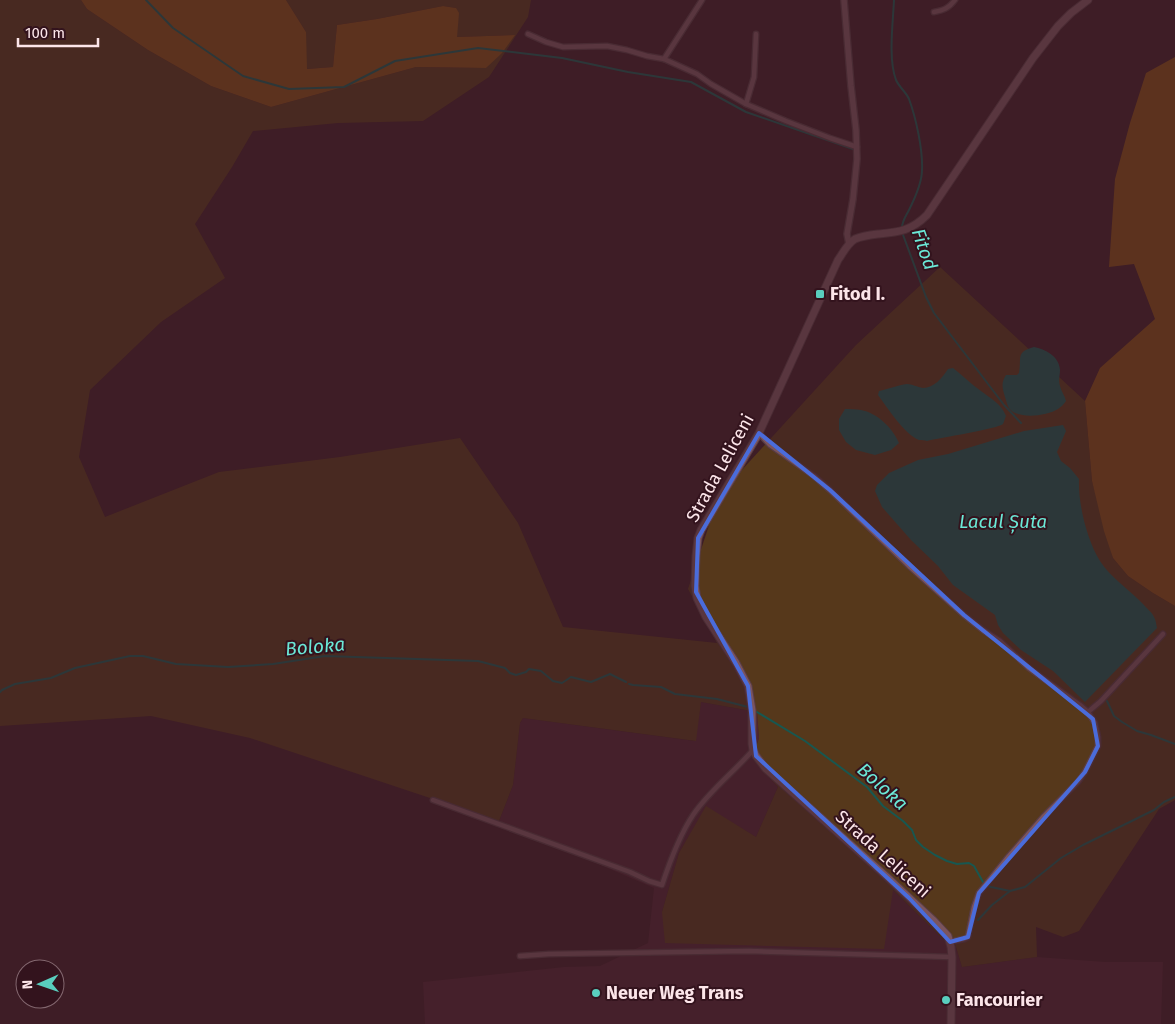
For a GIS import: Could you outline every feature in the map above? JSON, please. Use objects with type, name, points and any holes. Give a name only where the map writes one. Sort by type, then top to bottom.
[{"type":"main road","points":[[849,244],[866,236],[902,231],[915,226],[927,216],[1033,58],[1058,26],[1088,0]]},
{"type":"main road","name":"Strada Leliceni","points":[[849,244],[838,260],[759,433],[701,530],[696,556],[695,586],[699,603],[706,617],[736,663],[748,686],[752,710],[752,744],[756,756],[766,769],[887,876],[948,936],[952,957],[951,1024]]},
{"type":"street","points":[[664,59],[702,0]]},
{"type":"street","points":[[844,0],[857,147],[856,172],[847,234],[849,244]]},
{"type":"street","points":[[934,12],[944,10],[951,6],[955,0]]},
{"type":"street","points":[[528,34],[563,47],[607,46],[664,59],[697,74],[746,104],[857,147]]},
{"type":"street","points":[[746,104],[754,77],[756,34]]},
{"type":"street","points":[[759,433],[770,445],[820,481],[909,566],[964,615],[1000,641],[1029,668],[1080,705],[1088,712],[1095,723],[1098,746],[1086,772],[1020,844],[979,893],[968,937],[964,940],[950,942]]},
{"type":"street","points":[[1088,712],[1101,701],[1163,634]]},
{"type":"street","points":[[433,800],[662,885],[672,858],[693,815],[753,750]]},
{"type":"street","points":[[520,956],[749,950],[952,957]]},
{"type":"highlighted area","points":[[759,433],[830,490],[964,615],[1093,719],[1098,746],[1085,772],[979,893],[968,937],[950,942],[909,898],[756,756],[748,686],[696,592],[698,538]]},
{"type":"shaded area","points":[[0,0],[81,0],[87,9],[148,50],[211,86],[271,107],[416,67],[486,68],[514,35],[457,37],[456,8],[443,6],[337,25],[333,67],[306,69],[306,32],[286,0],[531,0],[528,17],[489,77],[423,121],[338,123],[253,131],[195,224],[225,278],[161,322],[90,390],[79,457],[105,517],[219,472],[340,457],[460,438],[518,523],[563,627],[717,643],[688,589],[719,495],[856,345],[940,267],[1085,401],[1092,481],[1113,558],[1128,576],[1175,606],[1175,800],[1159,809],[1079,931],[1063,937],[1036,927],[1037,957],[962,967],[953,937],[943,939],[893,890],[884,949],[665,943],[662,912],[679,853],[706,806],[756,837],[778,787],[752,758],[759,738],[757,712],[701,702],[696,741],[523,718],[520,723],[513,785],[499,821],[250,738],[151,716],[0,726]]},
{"type":"shaded area","points":[[81,0],[286,0],[306,32],[307,69],[333,67],[337,25],[443,6],[456,8],[459,13],[457,37],[515,35],[502,53],[486,68],[416,67],[271,107],[211,86],[148,50],[87,9]]},
{"type":"shaded area","points":[[1175,57],[1175,606],[1128,576],[1113,558],[1104,531],[1092,481],[1085,401],[1100,368],[1155,319],[1134,264],[1109,267],[1115,179],[1146,73]]},
{"type":"shaded area","points":[[701,702],[757,712],[759,738],[752,758],[778,787],[756,837],[706,807],[679,853],[662,912],[893,890],[943,939],[953,937],[962,967],[1037,957],[1106,962],[1163,962],[1161,1024],[425,1024],[423,982],[564,967],[600,966],[648,943],[654,888],[499,821],[513,785],[520,723],[523,718],[695,741]]},
{"type":"water","points":[[1034,347],[1047,351],[1057,361],[1060,370],[1059,384],[1066,401],[1053,411],[1032,416],[1018,414],[1009,408],[1003,390],[1003,380],[1006,375],[1017,375],[1019,373],[1020,356],[1024,351]]},
{"type":"water","points":[[953,368],[999,404],[1006,416],[1003,424],[979,431],[927,441],[919,440],[902,427],[878,395],[879,391],[909,384],[927,388],[940,379],[948,369]]},
{"type":"water","points":[[845,409],[861,410],[873,414],[888,426],[899,443],[891,450],[875,455],[856,450],[846,442],[839,430],[839,419]]},
{"type":"water","name":"Lacul Șuta","points":[[1063,425],[1066,431],[1057,452],[1061,461],[1079,479],[1082,510],[1087,532],[1095,552],[1110,573],[1152,614],[1157,628],[1085,702],[1053,671],[1021,650],[1003,633],[995,615],[953,585],[938,566],[911,540],[882,507],[875,491],[877,485],[889,473],[918,460],[948,454],[1024,431]]},
{"type":"waterway","points":[[146,0],[173,28],[243,76],[289,89],[344,87],[395,61],[478,48],[562,58],[628,72],[691,82],[746,112],[856,150]]},
{"type":"waterway","name":"Fitod","points":[[894,0],[892,62],[897,83],[908,96],[912,107],[922,162],[922,175],[919,185],[903,221],[902,228]]},
{"type":"waterway","name":"Fitod","points":[[902,232],[926,297],[934,313],[1004,405],[1021,423]]},
{"type":"waterway","name":"Boloka","points":[[0,692],[15,684],[51,678],[75,668],[130,656],[143,656],[176,664],[228,667],[273,664],[325,656],[478,661],[505,668],[510,673],[516,675],[529,669],[541,671],[553,681],[562,683],[571,677],[591,682],[610,674],[626,682]]},
{"type":"waterway","name":"Boloka","points":[[629,684],[661,687],[675,694],[717,699],[748,707]]},
{"type":"waterway","name":"Fitod","points":[[1107,701],[1114,716],[1122,722],[1137,731],[1175,744]]},
{"type":"waterway","name":"Boloka","points":[[757,712],[805,741],[867,787],[883,806],[912,830],[916,840],[923,847],[947,861],[957,864],[969,863],[974,866],[983,882]]},
{"type":"waterway","name":"Boloka","points":[[988,886],[1010,891],[1025,887],[1061,858],[1154,810],[1164,802],[1175,797]]},
{"type":"waterway","points":[[978,920],[992,905],[1010,891]]},
{"type":"place","name":"Fitod I.","points":[[820,294]]},
{"type":"place","name":"Neuer Weg Trans","points":[[596,993]]},
{"type":"place","name":"Fancourier","points":[[946,1000]]}]
